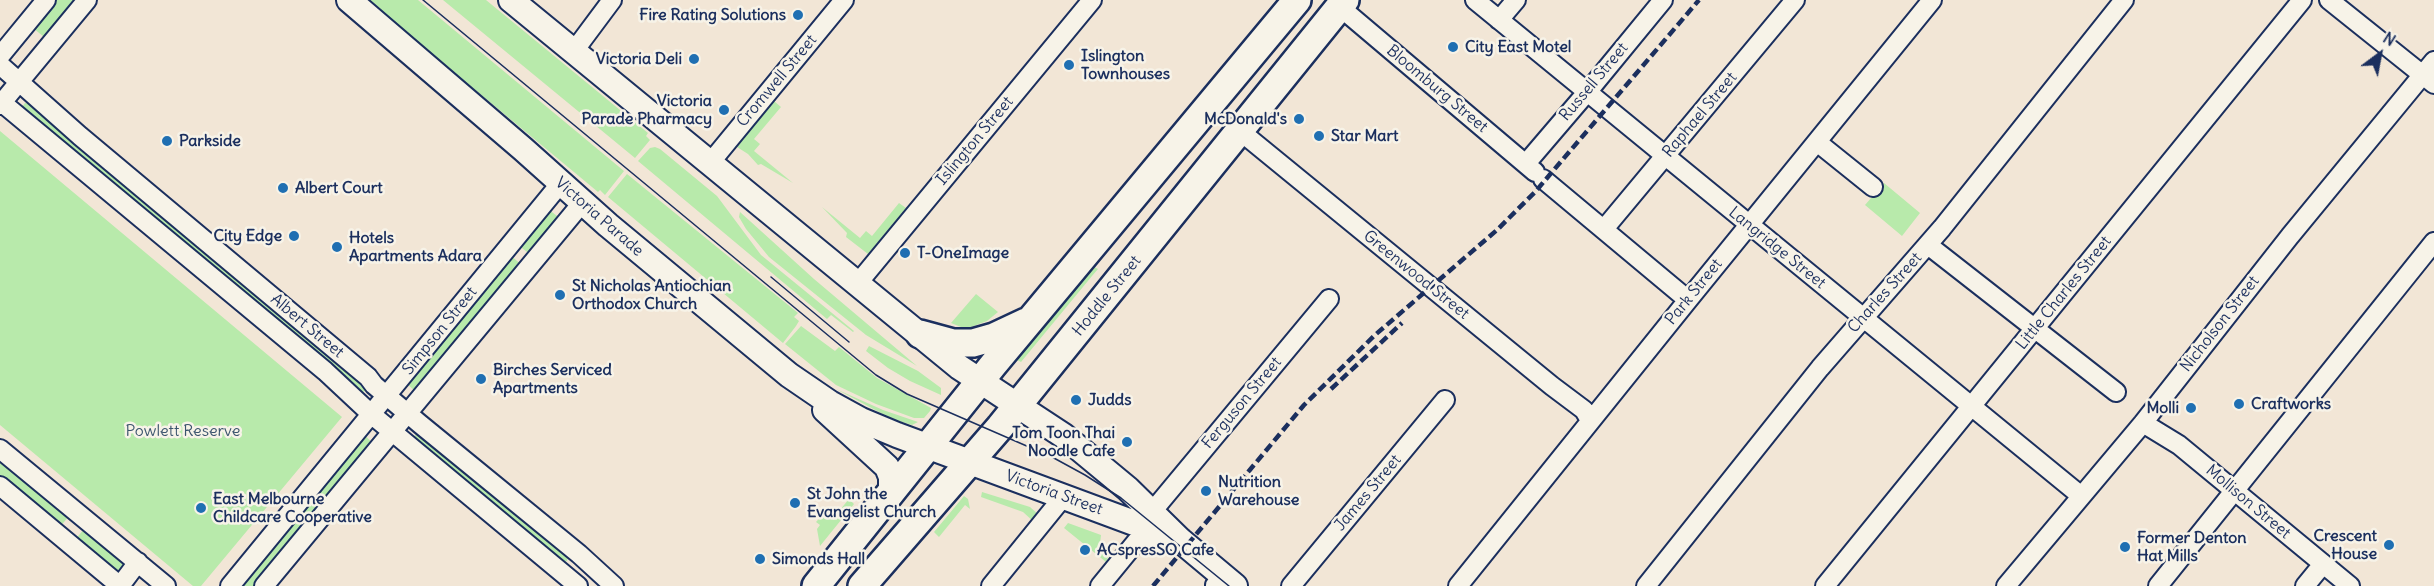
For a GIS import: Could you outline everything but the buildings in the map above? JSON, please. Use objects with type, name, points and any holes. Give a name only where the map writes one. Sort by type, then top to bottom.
[{"type":"highway","points":[[816,586],[980,382],[1297,0]]},
{"type":"highway","name":"Hoddle Street","points":[[862,586],[1018,404],[1343,3]]},
{"type":"highway","points":[[920,334],[952,343],[973,343],[1008,331],[1038,312]]},
{"type":"main road","name":"Victoria Parade","points":[[349,0],[523,149],[582,203],[789,375],[852,415],[882,430],[928,446]]},
{"type":"main road","points":[[511,0],[980,382]]},
{"type":"main road","points":[[789,375],[887,467],[891,477],[891,494]]},
{"type":"main road","name":"Victoria Street","points":[[980,382],[1018,404],[1052,428],[1128,489],[1180,540],[1235,586]]},
{"type":"main road","name":"Victoria Street","points":[[928,446],[1180,540]]},
{"type":"main road","points":[[1128,489],[1156,507],[1251,586]]},
{"type":"main road","points":[[1134,523],[1155,536],[1216,586]]},
{"type":"street","points":[[0,56],[46,0]]},
{"type":"street","points":[[1,103],[87,0]]},
{"type":"street","points":[[574,51],[612,0]]},
{"type":"street","name":"Cromwell Street","points":[[710,163],[844,0]]},
{"type":"street","name":"Islington Street","points":[[858,283],[1092,0]]},
{"type":"street","name":"Langridge Street","points":[[1475,0],[2080,495]]},
{"type":"street","points":[[1500,20],[1516,0]]},
{"type":"street","name":"Russell Street","points":[[1534,171],[1529,160],[1663,0]]},
{"type":"street","name":"Raphael Street","points":[[1604,229],[1795,0]]},
{"type":"street","name":"Park Street","points":[[1458,586],[1932,0]]},
{"type":"street","name":"Charles Street","points":[[1646,586],[1720,490],[1863,317],[1928,245],[2124,0]]},
{"type":"street","name":"Little Charles Street","points":[[1825,586],[2302,0]]},
{"type":"street","points":[[2329,0],[2428,80]]},
{"type":"street","name":"Bloomburg Street","points":[[1343,3],[1534,171],[1688,300]]},
{"type":"street","points":[[22,29],[46,50]]},
{"type":"street","name":"Nicholson Street","points":[[2006,586],[2080,495],[2143,423],[2290,236],[2428,80],[2434,61]]},
{"type":"street","name":"Albert Street","points":[[0,64],[80,136],[579,554],[614,586]]},
{"type":"street","name":"Albert Street","points":[[1,103],[325,371],[371,414],[578,586]]},
{"type":"street","name":"Greenwood Street","points":[[1240,131],[1584,410],[1590,420]]},
{"type":"street","points":[[1817,142],[1873,187]]},
{"type":"street","name":"Simpson Street","points":[[371,414],[560,184]]},
{"type":"street","name":"Simpson Street","points":[[392,431],[582,203]]},
{"type":"street","points":[[2158,586],[2434,242]]},
{"type":"street","points":[[1928,245],[2116,392]]},
{"type":"street","name":"Ferguson Street","points":[[1156,507],[1329,299]]},
{"type":"street","name":"James Street","points":[[1291,586],[1445,400]]},
{"type":"street","points":[[230,586],[371,414]]},
{"type":"street","name":"Mollison Street","points":[[2143,423],[2179,445],[2350,586]]},
{"type":"street","points":[[264,586],[392,431]]},
{"type":"street","points":[[0,449],[166,586]]},
{"type":"street","points":[[0,486],[120,586],[138,562]]},
{"type":"street","points":[[991,586],[1064,496]]},
{"type":"street","points":[[64,539],[83,517]]},
{"type":"street","points":[[1100,586],[1136,542],[1142,538],[1155,536]]},
{"type":"street","points":[[563,573],[579,554]]},
{"type":"street","points":[[2306,586],[2323,564]]},
{"type":"green space","points":[[57,0],[74,0],[44,37],[33,28]]},
{"type":"green space","points":[[367,0],[418,0],[624,171],[605,195],[600,190],[598,192]]},
{"type":"green space","points":[[443,0],[486,0],[648,133],[646,136],[650,140],[635,158]]},
{"type":"green space","points":[[774,101],[781,107],[754,139],[760,144],[754,151],[793,183],[761,164],[758,165],[748,154],[737,147]]},
{"type":"green space","points":[[25,103],[31,104],[365,383],[365,391],[361,393],[21,108]]},
{"type":"green space","name":"Powlett Reserve","points":[[0,131],[342,417],[201,586],[193,586],[0,425]]},
{"type":"green space","points":[[655,147],[717,196],[761,255],[854,331],[831,315],[827,319],[638,161],[650,148]]},
{"type":"green space","points":[[627,174],[798,313],[794,317],[799,321],[783,343],[608,197]]},
{"type":"green space","points":[[1884,183],[1920,213],[1902,236],[1865,205]]},
{"type":"green space","points":[[899,203],[906,208],[868,254],[846,237],[847,233],[822,207],[860,238],[866,231],[872,236]]},
{"type":"green space","points":[[548,209],[561,219],[531,255],[518,245]]},
{"type":"green space","points":[[740,212],[814,279],[917,366],[866,335],[769,257],[746,229],[739,217]]},
{"type":"green space","points":[[510,255],[523,266],[417,393],[405,382]]},
{"type":"green space","points":[[1094,267],[1098,269],[1021,362],[1017,360]]},
{"type":"green space","points":[[976,294],[998,312],[987,321],[971,327],[961,327],[951,323]]},
{"type":"green space","points":[[801,326],[835,351],[839,347],[877,378],[931,408],[930,411],[924,418],[914,418],[876,404],[836,385],[785,344]]},
{"type":"green space","points":[[869,346],[918,371],[941,388],[941,395],[888,368],[866,351]]},
{"type":"green space","points":[[836,389],[883,410],[918,422],[912,425],[892,419]]},
{"type":"green space","points":[[418,432],[568,556],[567,561],[562,563],[413,438]]},
{"type":"green space","points":[[362,433],[374,444],[256,586],[235,586]]},
{"type":"green space","points":[[0,459],[69,516],[59,528],[0,478]]},
{"type":"green space","points":[[982,492],[1030,507],[1039,515],[1034,522],[1023,512],[981,497]]},
{"type":"green space","points":[[964,496],[968,499],[970,509],[965,505],[939,537],[934,532]]},
{"type":"green space","points":[[849,499],[854,504],[820,546],[817,529],[820,525],[816,522],[826,511],[834,517]]},
{"type":"green space","points":[[1068,523],[1101,535],[1100,544],[1112,549],[1106,562],[1064,528]]},
{"type":"green space","points":[[84,529],[125,564],[115,575],[75,540]]},
{"type":"tram line","points":[[423,0],[876,375],[907,394],[1052,457],[1085,475],[1121,498],[1229,586]]},
{"type":"tram line","points":[[771,277],[849,342]]},
{"type":"railway","points":[[1153,586],[1304,405],[1375,335],[1497,230],[1535,192],[1699,0]]},
{"type":"railway","points":[[1331,389],[1402,323]]},
{"type":"place","name":"Fire Rating Solutions","points":[[798,15]]},
{"type":"place","name":"City East Motel","points":[[1453,47]]},
{"type":"place","name":"Victoria Deli","points":[[694,59]]},
{"type":"place","name":"Islington Townhouses","points":[[1069,65]]},
{"type":"place","name":"Victoria Parade Pharmacy","points":[[724,110]]},
{"type":"place","name":"McDonald's","points":[[1299,119]]},
{"type":"place","name":"Star Mart","points":[[1319,136]]},
{"type":"place","name":"Parkside","points":[[167,141]]},
{"type":"place","name":"Albert Court","points":[[283,188]]},
{"type":"place","name":"City Edge","points":[[294,236]]},
{"type":"place","name":"Hotels Apartments Adara","points":[[337,247]]},
{"type":"place","name":"T-OneImage","points":[[905,253]]},
{"type":"place","name":"St Nicholas Antiochian Orthodox Church","points":[[560,295]]},
{"type":"place","name":"Birches Serviced Apartments","points":[[481,379]]},
{"type":"place","name":"Judds","points":[[1076,400]]},
{"type":"place","name":"Craftworks","points":[[2239,404]]},
{"type":"place","name":"Molli","points":[[2191,408]]},
{"type":"place","name":"Tom Toon Thai Noodle Cafe","points":[[1127,442]]},
{"type":"place","name":"Nutrition Warehouse","points":[[1206,491]]},
{"type":"place","name":"St John the Evangelist Church","points":[[795,503]]},
{"type":"place","name":"East Melbourne Childcare Cooperative","points":[[201,508]]},
{"type":"place","name":"Crescent House","points":[[2389,545]]},
{"type":"place","name":"Former Denton Hat Mills","points":[[2125,547]]},
{"type":"place","name":"ACspresSO Cafe","points":[[1085,550]]},
{"type":"place","name":"Simonds Hall","points":[[760,559]]}]
